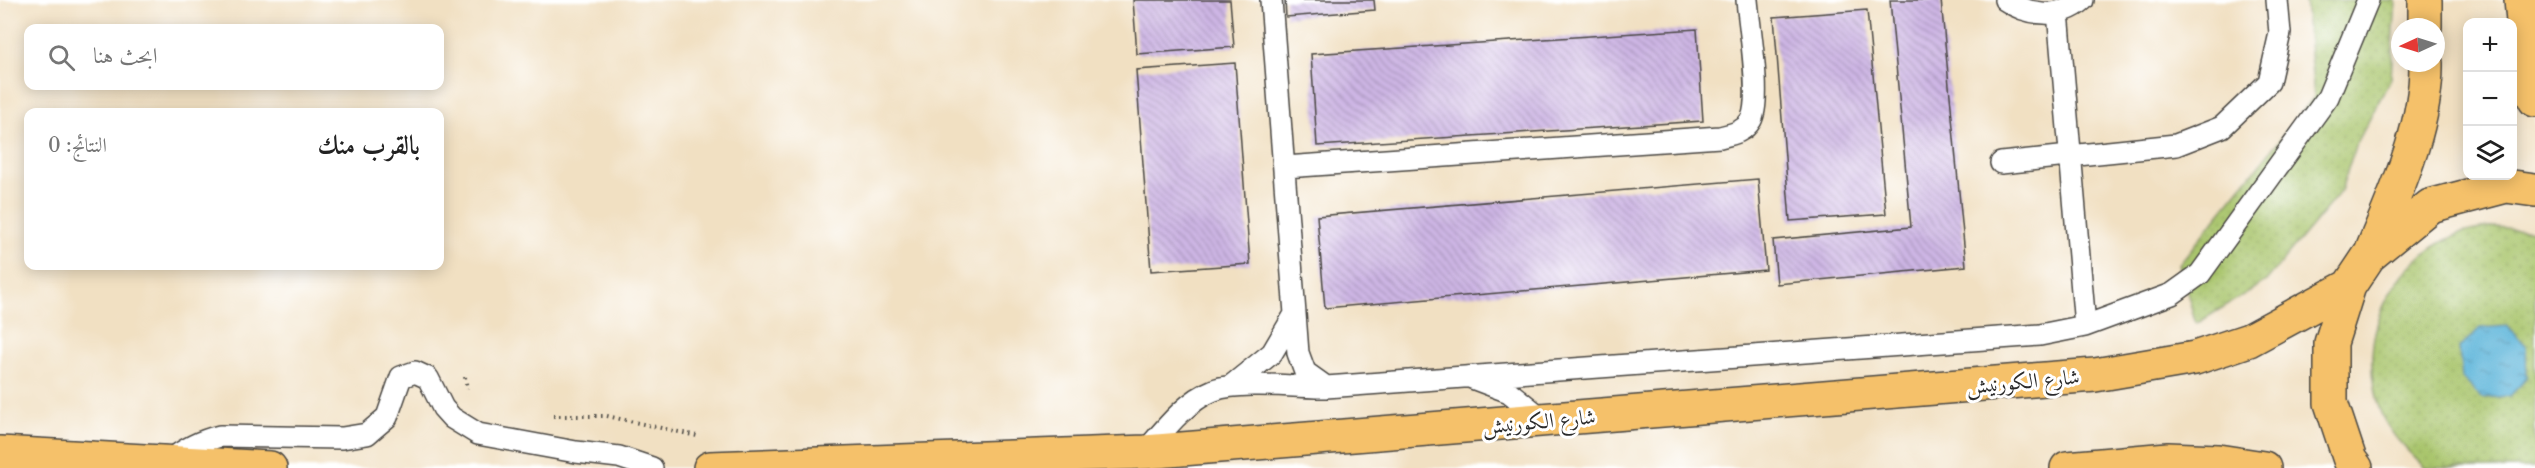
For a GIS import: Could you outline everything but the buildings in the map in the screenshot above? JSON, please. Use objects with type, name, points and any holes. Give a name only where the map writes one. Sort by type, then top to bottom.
[{"type":"highway","points":[[2425,0],[2425,18]]},
{"type":"highway","points":[[2521,0],[2529,86],[2535,100]]},
{"type":"highway","points":[[2356,468],[2350,460],[2331,403],[2331,343],[2349,286],[2369,256],[2402,177],[2426,93],[2426,72]]},
{"type":"highway","points":[[2369,256],[2430,206],[2506,186],[2535,190]]},
{"type":"highway","name":"شارع الكورنيش","points":[[710,468],[1144,452],[2096,375],[2195,358],[2249,340],[2349,286]]},
{"type":"highway","points":[[0,453],[270,468]]},
{"type":"highway","points":[[2067,468],[2168,459],[2218,461],[2264,468]]},
{"type":"lane","points":[[1271,0],[1298,353],[1305,372],[1326,387]]},
{"type":"lane","points":[[1285,167],[1720,137],[1740,132],[1752,119],[1756,99],[1747,0]]},
{"type":"lane","points":[[2005,0],[2015,7],[2036,13],[2058,12],[2083,0]]},
{"type":"lane","points":[[2001,164],[2176,145],[2223,127],[2269,82],[2280,33],[2277,0]]},
{"type":"lane","points":[[1144,452],[1177,416],[1213,390],[1230,386],[1326,387],[1465,375],[2040,335],[2085,326],[2172,294],[2200,274],[2328,97],[2368,0]]},
{"type":"lane","points":[[2058,12],[2085,326]]},
{"type":"lane","points":[[1230,386],[1272,353],[1295,314]]},
{"type":"lane","points":[[168,462],[203,440],[220,436],[342,438],[368,434],[387,417],[402,377],[415,372],[428,378],[443,408],[452,418],[478,434],[576,452],[619,457],[652,468]]},
{"type":"lane","points":[[1465,375],[1509,392],[1545,421]]},
{"type":"green space","points":[[2305,0],[2396,0],[2395,18],[2391,18],[2391,78],[2355,147],[2341,191],[2266,281],[2196,324],[2179,264],[2314,97]]},
{"type":"green space","points":[[2495,227],[2535,231],[2535,468],[2425,468],[2394,435],[2380,411],[2373,384],[2372,357],[2375,331],[2384,306],[2396,284],[2413,263],[2434,247],[2459,234]]},
{"type":"water","points":[[2507,326],[2526,345],[2527,378],[2510,396],[2482,398],[2462,378],[2459,348],[2480,328]]}]
